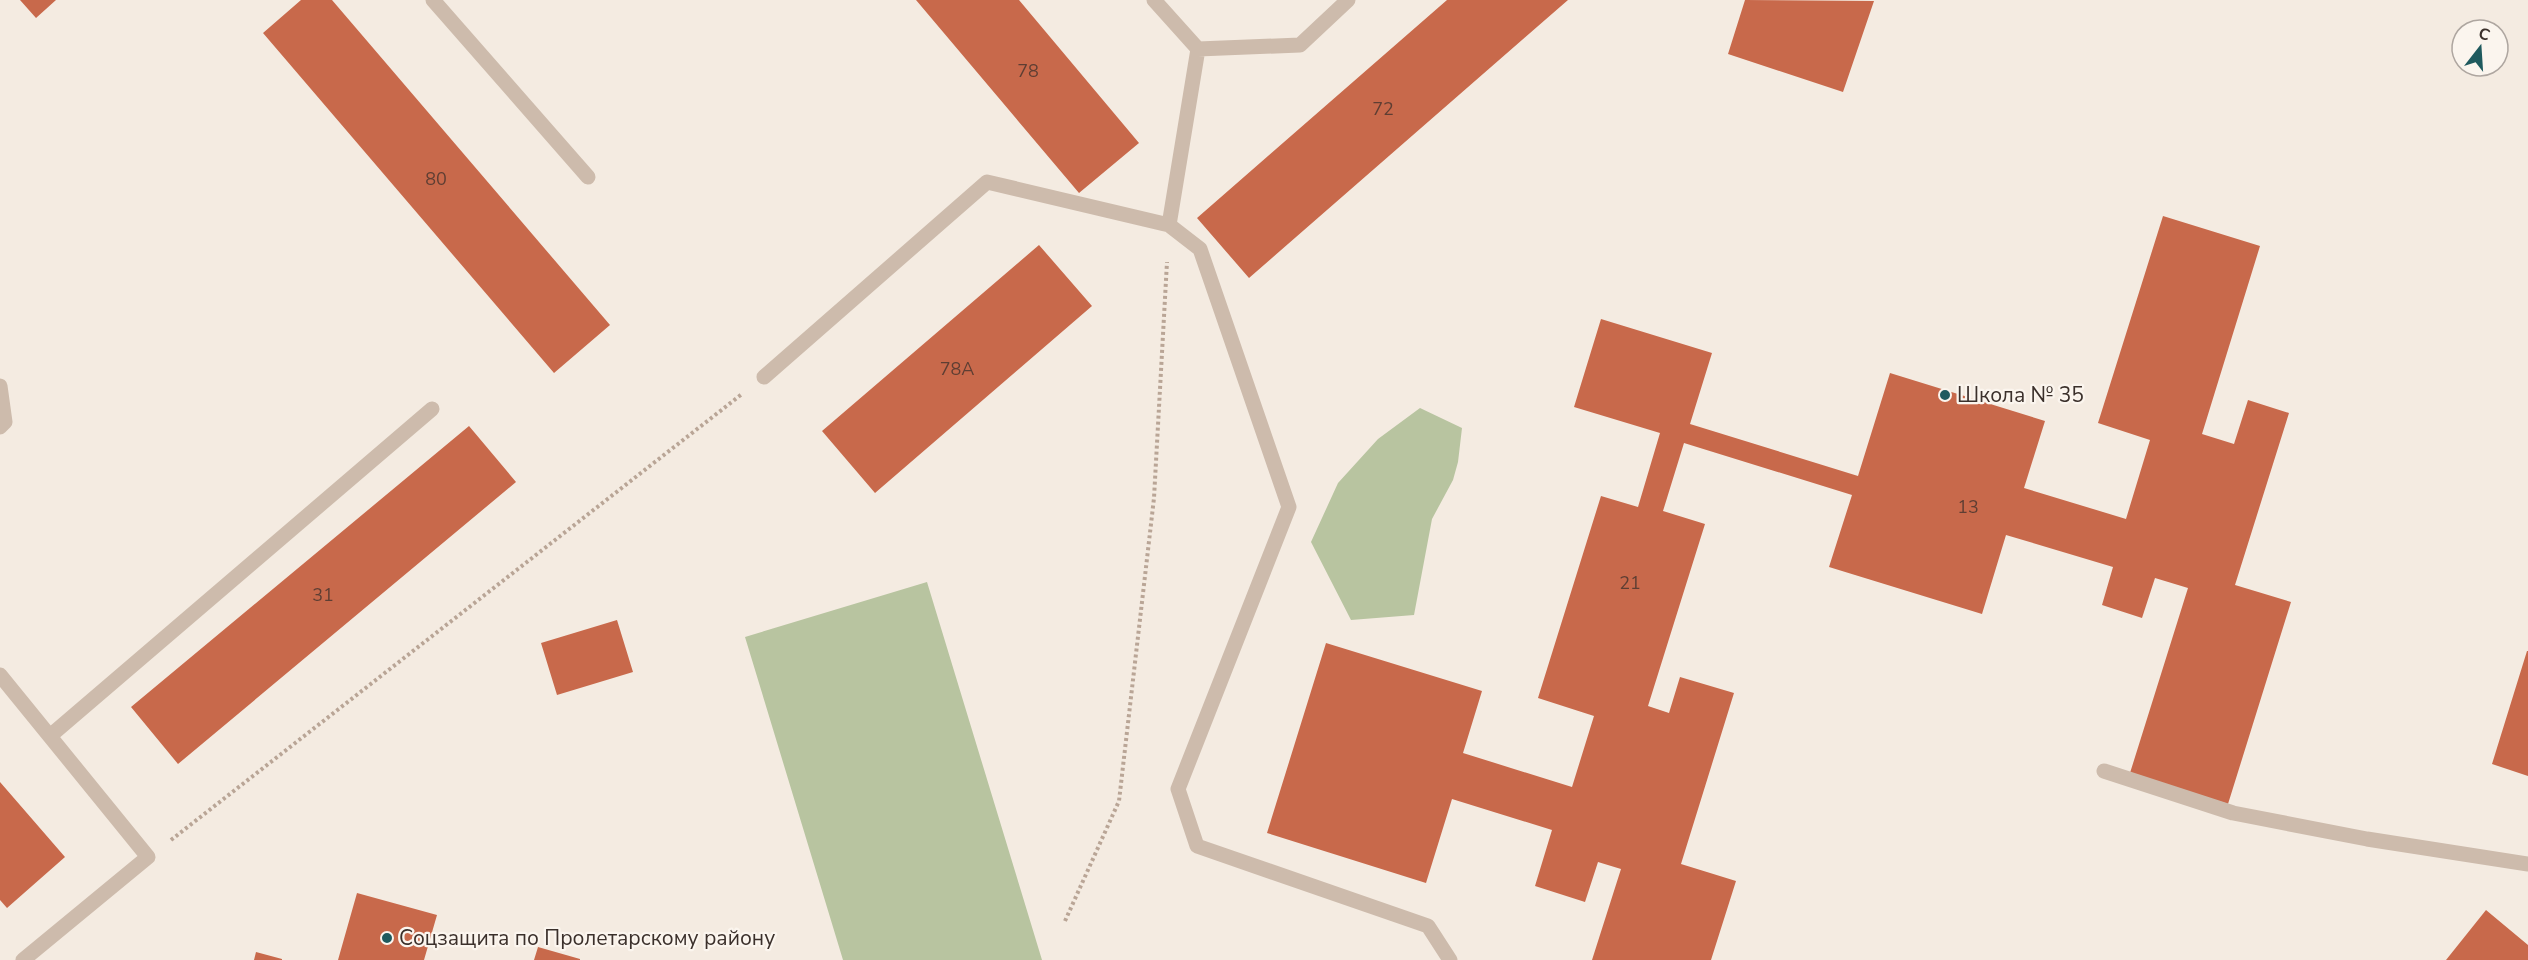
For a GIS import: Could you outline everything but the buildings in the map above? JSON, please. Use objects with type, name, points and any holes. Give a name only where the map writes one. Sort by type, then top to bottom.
[{"type":"lane","points":[[433,0],[588,177]]},
{"type":"lane","points":[[1154,0],[1198,49]]},
{"type":"lane","points":[[1198,49],[1300,45],[1348,0]]},
{"type":"lane","points":[[1169,225],[1198,49]]},
{"type":"lane","points":[[764,377],[987,182],[1169,225],[1200,249],[1289,507],[1178,789],[1197,846],[1428,926],[1450,960]]},
{"type":"lane","points":[[0,386],[4,422],[0,427]]},
{"type":"lane","points":[[50,736],[432,409]]},
{"type":"lane","points":[[0,675],[148,857],[23,960]]},
{"type":"lane","points":[[2104,771],[2233,813],[2367,839],[2528,864]]},
{"type":"path","points":[[1065,921],[1119,801],[1154,498],[1169,225]]},
{"type":"path","points":[[148,857],[764,377]]},
{"type":"green space","points":[[1420,408],[1462,428],[1458,462],[1453,480],[1432,519],[1414,615],[1351,620],[1311,542],[1338,483],[1378,439]]},
{"type":"green space","points":[[927,582],[1042,960],[843,960],[745,637]]},
{"type":"place","name":"Школа № 35","points":[[1945,395]]},
{"type":"place","name":"Соцзащита по Пролетарскому району","points":[[387,938]]}]
